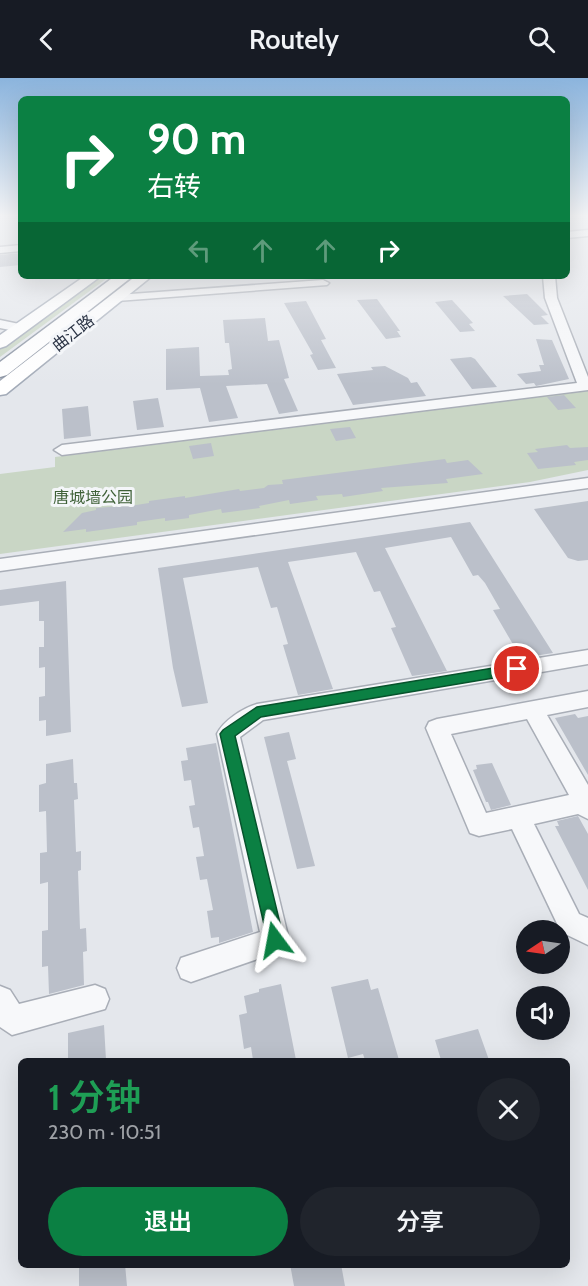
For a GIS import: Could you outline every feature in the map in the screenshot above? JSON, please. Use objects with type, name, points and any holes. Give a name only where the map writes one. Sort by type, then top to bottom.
[{"type":"highway","name":"曲江路","points":[[0,362],[112,279]]},
{"type":"highway","name":"曲江路","points":[[0,371],[75,314],[134,279]]},
{"type":"main road","name":"曲江路","points":[[0,343],[90,279]]},
{"type":"main road","name":"曲江路","points":[[0,390],[117,298],[135,279]]},
{"type":"street","points":[[62,450],[587,386],[551,298],[549,279]]},
{"type":"street","points":[[117,298],[323,283]]},
{"type":"street","points":[[0,324],[20,328]]},
{"type":"street","points":[[0,565],[588,483]]},
{"type":"street","points":[[191,968],[275,940],[228,734],[257,712],[588,657]]},
{"type":"street","points":[[533,710],[586,806],[518,816],[479,825],[436,728],[588,699]]},
{"type":"street","points":[[518,816],[570,924],[588,933]]},
{"type":"street","points":[[0,1000],[12,1020],[95,999]]},
{"type":"green space","points":[[95,279],[106,279],[0,357],[0,348]]},
{"type":"green space","name":"唐城墙公园","points":[[588,391],[588,470],[530,482],[0,554],[0,474],[55,467],[55,457]]},
{"type":"building","points":[[527,294],[548,315],[541,316],[549,324],[534,325],[503,296]]},
{"type":"building","points":[[377,299],[400,331],[397,331],[401,337],[386,339],[357,300]]},
{"type":"building","points":[[452,300],[473,323],[469,324],[475,331],[460,332],[435,302]]},
{"type":"building","points":[[306,301],[326,339],[321,340],[336,368],[318,370],[310,355],[313,354],[284,303]]},
{"type":"building","points":[[265,318],[268,341],[279,340],[289,378],[284,379],[298,411],[279,414],[267,384],[226,386],[238,418],[209,422],[200,388],[166,390],[166,349],[199,347],[200,376],[229,375],[228,370],[232,369],[229,343],[225,343],[223,320]]},
{"type":"building","points":[[536,339],[552,340],[569,379],[536,386],[534,383],[526,384],[517,374],[541,371],[539,365],[544,365]]},
{"type":"building","points":[[471,357],[497,387],[472,389],[450,359]]},
{"type":"building","points":[[385,366],[408,378],[411,383],[417,382],[426,396],[353,405],[337,374],[373,370],[371,367]]},
{"type":"building","points":[[564,395],[576,408],[558,410],[547,397]]},
{"type":"building","points":[[158,398],[164,427],[137,430],[133,401]]},
{"type":"building","points":[[88,406],[91,436],[64,439],[62,409]]},
{"type":"building","points":[[350,427],[356,438],[336,441],[330,429]]},
{"type":"building","points":[[211,443],[214,456],[193,459],[189,446]]},
{"type":"building","points":[[567,445],[570,448],[588,447],[588,460],[574,462],[576,465],[538,469],[527,453],[538,452],[535,449]]},
{"type":"building","points":[[445,459],[447,463],[468,460],[483,474],[446,479],[448,483],[381,488],[383,491],[343,497],[342,494],[316,496],[318,500],[290,504],[289,500],[259,506],[260,508],[222,513],[221,509],[189,515],[189,518],[165,521],[165,518],[137,522],[137,525],[86,532],[86,529],[63,532],[82,513],[96,510],[96,508],[136,505],[149,503],[149,501],[239,489],[240,491],[264,488],[268,485],[283,484],[282,480]]},
{"type":"building","points":[[588,501],[588,560],[578,561],[568,558],[534,509]]},
{"type":"building","points":[[470,522],[553,653],[521,658],[493,610],[500,609],[485,583],[478,575],[473,576],[451,537],[385,548],[447,671],[412,676],[391,628],[396,627],[380,591],[374,592],[356,552],[288,562],[333,689],[298,695],[283,645],[288,644],[277,607],[271,608],[258,567],[183,578],[208,703],[182,707],[173,668],[158,568]]},
{"type":"building","points":[[66,581],[71,732],[46,736],[46,720],[39,721],[39,697],[45,696],[45,667],[39,668],[39,647],[44,647],[44,621],[39,621],[39,601],[0,606],[0,590]]},
{"type":"building","points":[[575,714],[578,718],[588,716],[588,775],[555,718]]},
{"type":"building","points":[[289,732],[296,759],[287,761],[315,866],[297,869],[264,737]]},
{"type":"building","points":[[216,743],[253,932],[219,943],[219,937],[211,938],[207,911],[213,910],[207,879],[200,880],[196,857],[204,856],[199,827],[193,828],[189,806],[195,805],[191,780],[184,781],[181,761],[188,760],[186,748]]},
{"type":"building","points":[[73,759],[74,783],[77,783],[78,799],[74,800],[76,852],[81,851],[81,870],[78,871],[80,929],[86,928],[87,951],[83,952],[84,985],[49,994],[48,966],[42,967],[42,931],[48,930],[48,882],[40,884],[40,853],[47,852],[46,811],[39,812],[39,785],[46,783],[46,764]]},
{"type":"building","points":[[492,763],[511,805],[491,810],[473,770],[477,769],[476,765]]},
{"type":"building","points":[[578,816],[588,834],[588,890],[555,826],[559,826],[557,821]]},
{"type":"building","points":[[368,979],[371,990],[378,988],[398,1058],[364,1058],[363,1054],[348,1058],[331,987]]},
{"type":"building","points":[[281,984],[296,1058],[253,1058],[251,1047],[244,1049],[239,1015],[247,1013],[244,996],[259,992],[259,989]]},
{"type":"building","points":[[104,1025],[106,1058],[68,1058],[68,1033]]},
{"type":"building","points":[[478,1029],[488,1058],[440,1058],[435,1040]]},
{"type":"building","points":[[79,1268],[125,1268],[127,1286],[79,1286]]},
{"type":"building","points":[[291,1268],[342,1268],[345,1286],[294,1286]]},
{"type":"route","points":[[275,940],[228,734],[257,712],[517,669]]}]
